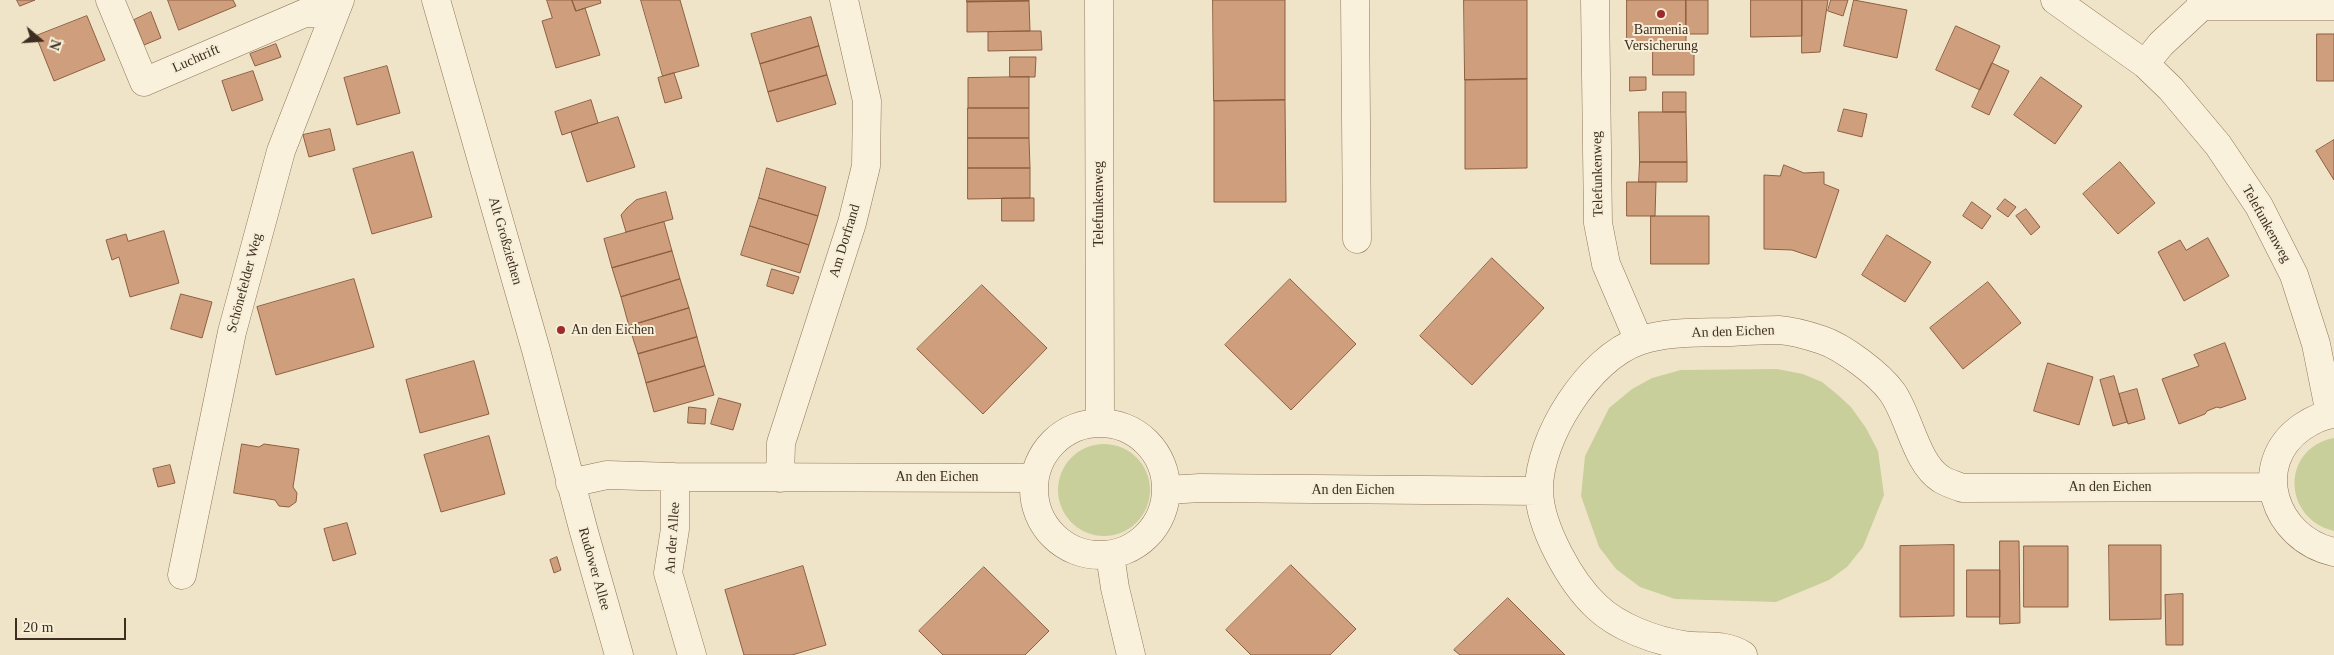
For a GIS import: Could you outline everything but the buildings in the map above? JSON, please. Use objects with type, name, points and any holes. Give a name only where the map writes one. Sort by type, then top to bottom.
[{"type":"street","name":"Luchtrift","points":[[110,0],[144,82],[305,13],[337,7]]},
{"type":"street","name":"Alt Großziethen","points":[[436,0],[536,350],[570,482]]},
{"type":"street","name":"Am Dorfrand","points":[[780,478],[781,443],[852,223],[866,166],[867,101],[844,0]]},
{"type":"street","points":[[1355,0],[1357,239]]},
{"type":"street","name":"Telefunkenweg","points":[[1595,0],[1598,223],[1606,264],[1639,341]]},
{"type":"street","name":"Telefunkenweg","points":[[2055,0],[2145,64],[2171,89],[2218,145],[2259,206],[2294,275],[2316,344],[2332,414],[2311,421],[2294,432],[2282,448],[2277,461],[2273,487],[2277,506],[2285,522],[2298,537],[2315,547],[2334,552]]},
{"type":"street","name":"Telefunkenweg","points":[[1100,422],[1107,3]]},
{"type":"street","points":[[2145,64],[2161,44],[2202,3],[2334,6]]},
{"type":"street","name":"Schönefelder Weg","points":[[182,575],[234,322],[281,151],[337,7]]},
{"type":"street","name":"An den Eichen","points":[[1743,655],[1731,648],[1682,645],[1636,632],[1597,607],[1566,568],[1546,527],[1539,490],[1544,458],[1554,430],[1583,382],[1609,358],[1639,341],[1684,333],[1782,330],[1824,340],[1859,360],[1892,392],[1922,456],[1940,479],[1962,488],[2273,487]]},
{"type":"street","points":[[1100,422],[1121,426],[1144,440],[1154,451],[1163,469],[1167,490],[1164,508],[1157,524],[1146,538],[1131,548],[1110,555],[1093,556],[1072,550],[1055,538],[1041,521],[1034,500],[1034,478],[1040,461],[1050,445],[1065,433],[1082,425],[1100,422]]},
{"type":"street","name":"An den Eichen","points":[[570,482],[607,475],[780,478],[1034,478]]},
{"type":"street","name":"An der Allee","points":[[676,477],[675,529],[668,573],[692,655]]},
{"type":"street","name":"Rudower Allee","points":[[570,482],[619,655]]},
{"type":"street","name":"An den Eichen","points":[[1167,490],[1200,488],[1539,490]]},
{"type":"street","points":[[1110,555],[1115,588],[1131,655]]},
{"type":"green space","points":[[1777,369],[1803,374],[1822,382],[1851,407],[1866,428],[1878,451],[1884,495],[1863,547],[1847,567],[1829,580],[1776,602],[1675,599],[1640,587],[1616,569],[1599,547],[1581,496],[1585,456],[1609,408],[1632,389],[1652,378],[1681,370]]},
{"type":"green space","points":[[2334,438],[2334,531],[2317,524],[2305,512],[2297,498],[2295,483],[2297,468],[2304,455],[2317,444]]},
{"type":"green space","points":[[1095,444],[1113,444],[1130,451],[1143,464],[1150,481],[1150,499],[1143,516],[1130,529],[1113,536],[1095,536],[1078,529],[1065,516],[1058,499],[1058,481],[1065,464],[1078,451]]},
{"type":"place","name":"Barmenia Versicherung","points":[[1661,14]]},
{"type":"place","name":"An den Eichen","points":[[561,330]]}]
